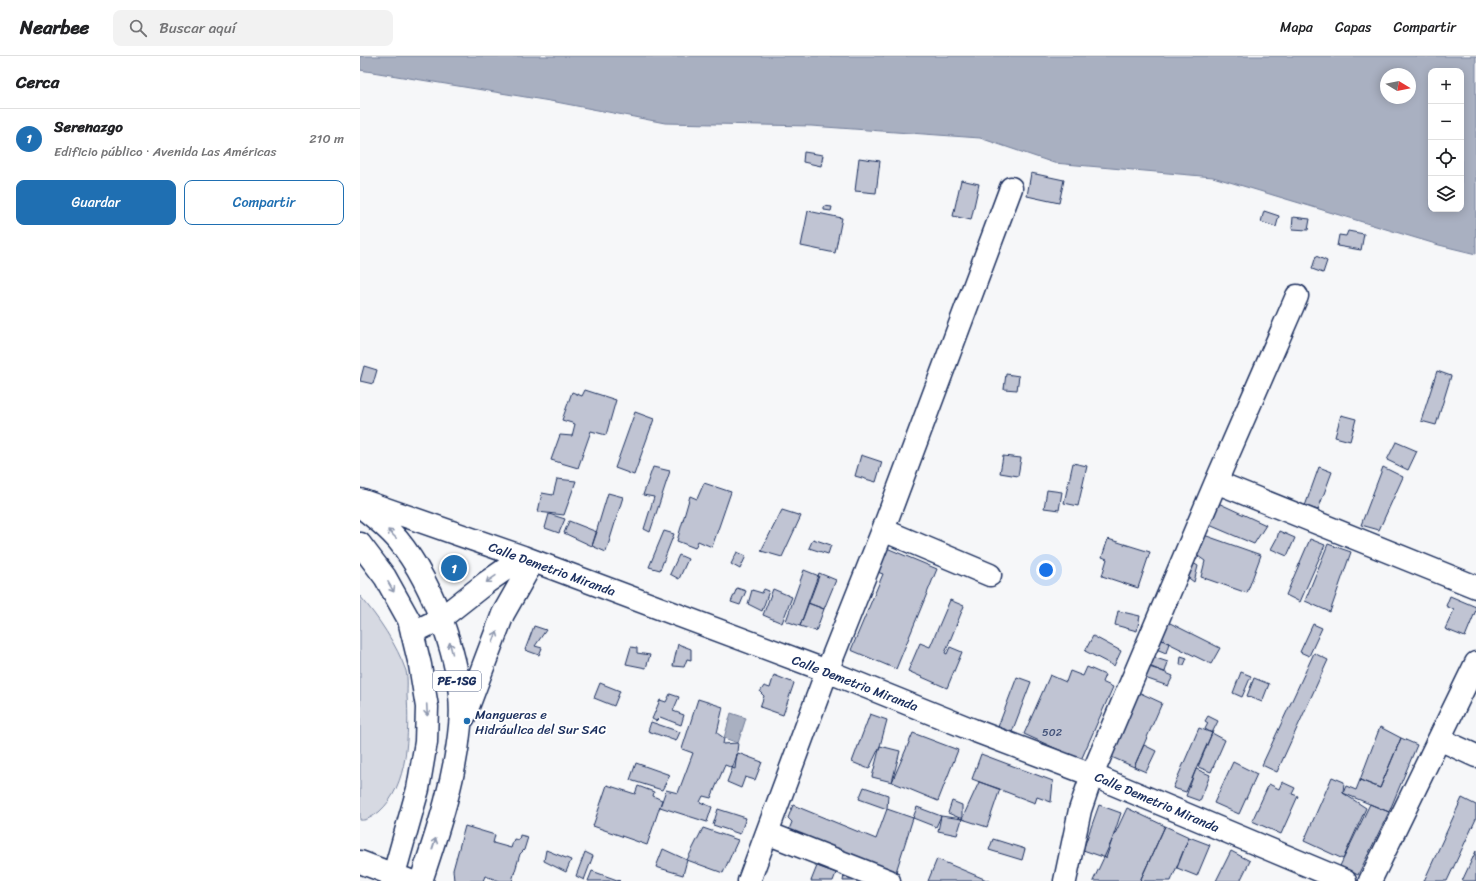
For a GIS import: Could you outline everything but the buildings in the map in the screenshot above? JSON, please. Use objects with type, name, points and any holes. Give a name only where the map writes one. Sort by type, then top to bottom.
[{"type":"street","points":[[749,881],[827,671],[883,530],[1011,188]]},
{"type":"street","points":[[1065,881],[1080,810],[1092,775],[1216,482],[1297,296]]},
{"type":"street","points":[[1216,482],[1476,587]]},
{"type":"street","name":"Calle Demetrio Miranda","points":[[360,500],[528,559],[827,671],[973,730],[1092,775],[1345,881]]},
{"type":"street","name":"PE-1SG","points":[[360,506],[392,534],[417,568],[433,600],[449,641],[454,662],[461,707],[460,725],[452,778],[437,834],[421,881]]},
{"type":"street","points":[[883,530],[990,575]]},
{"type":"street","name":"PE-1SG","points":[[360,544],[385,577],[409,620],[425,691],[427,714],[426,742],[418,789],[398,879]]},
{"type":"street","points":[[412,633],[440,618],[487,582],[528,559]]},
{"type":"street","points":[[460,725],[503,614],[528,559]]},
{"type":"street","points":[[1370,881],[1476,663]]},
{"type":"street","points":[[1439,739],[1476,756]]},
{"type":"street","points":[[767,833],[889,881]]},
{"type":"street","points":[[360,862],[398,879]]},
{"type":"shaded area","points":[[360,596],[374,613],[398,651],[406,671],[408,710],[407,741],[402,773],[389,801],[379,812],[365,820],[360,820]]},
{"type":"water","points":[[360,56],[1476,56],[1476,254],[1439,245],[1213,177],[1054,163],[980,138],[811,126],[665,123],[556,102],[360,70]]},
{"type":"water","points":[[731,713],[746,718],[738,743],[724,738]]},
{"type":"place","name":"Serenazgo","points":[[454,568]]},
{"type":"place","name":"Mangueras e Hidráulica del Sur SAC","points":[[467,721]]}]
